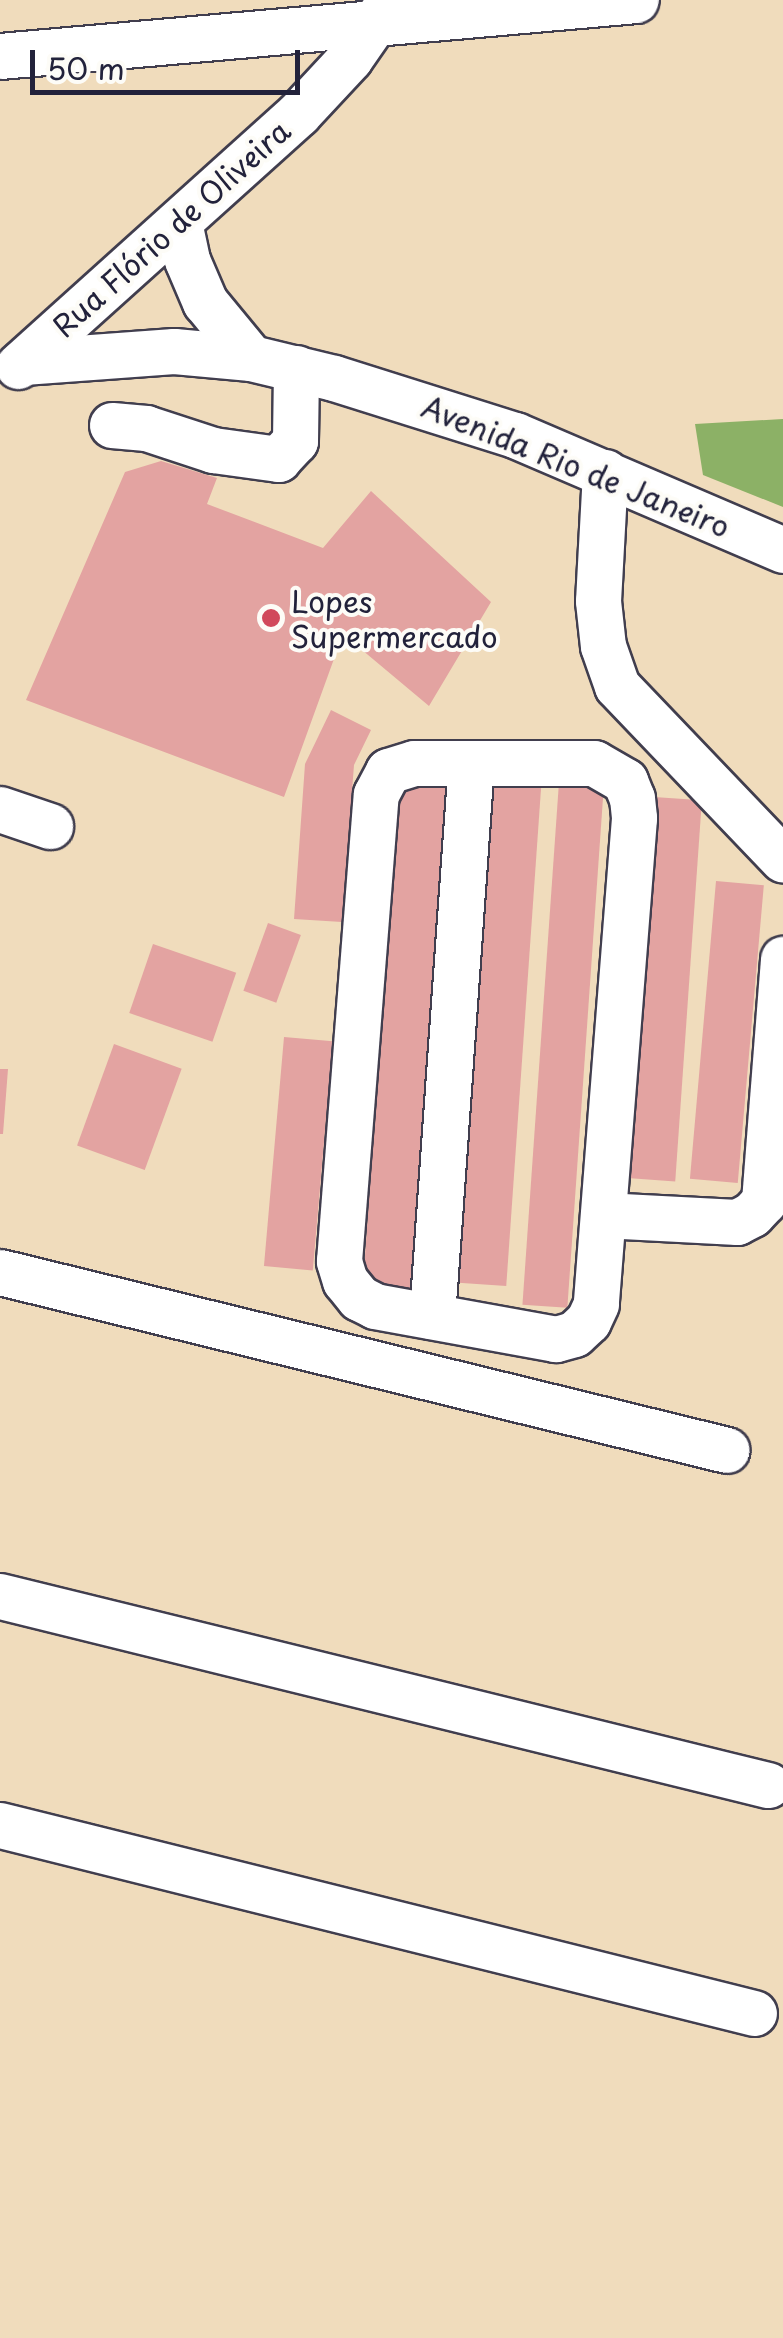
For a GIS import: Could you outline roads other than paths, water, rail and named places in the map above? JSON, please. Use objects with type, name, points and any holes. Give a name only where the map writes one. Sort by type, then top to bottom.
[{"type":"street","points":[[0,56],[187,18],[636,0]]},
{"type":"street","name":"Rua Flório de Oliveira","points":[[12,371],[298,114],[383,12]]},
{"type":"street","points":[[180,222],[187,260],[205,302],[251,358]]},
{"type":"street","name":"Avenida Rio de Janeiro","points":[[12,371],[174,352],[251,358],[296,368],[428,406],[605,472],[783,550]]},
{"type":"street","points":[[112,424],[146,428],[214,450],[278,459],[294,441],[296,368]]},
{"type":"street","points":[[605,472],[598,601],[603,646],[617,686],[660,736],[783,860]]},
{"type":"street","points":[[625,782],[660,736]]},
{"type":"street","points":[[432,1316],[471,763]]},
{"type":"street","points":[[594,763],[625,782],[634,818],[596,1304],[588,1321],[574,1334],[556,1339],[375,1306],[358,1298],[345,1280],[339,1261],[376,794],[388,771],[402,764],[594,763]]},
{"type":"street","points":[[0,810],[50,826]]},
{"type":"street","points":[[602,1215],[737,1222],[764,1201],[783,959]]},
{"type":"street","points":[[0,1272],[727,1450]]},
{"type":"street","points":[[0,1596],[768,1785]]},
{"type":"street","points":[[0,1825],[754,2014]]},
{"type":"place","name":"Lopes Supermercado","points":[[271,618]]}]
